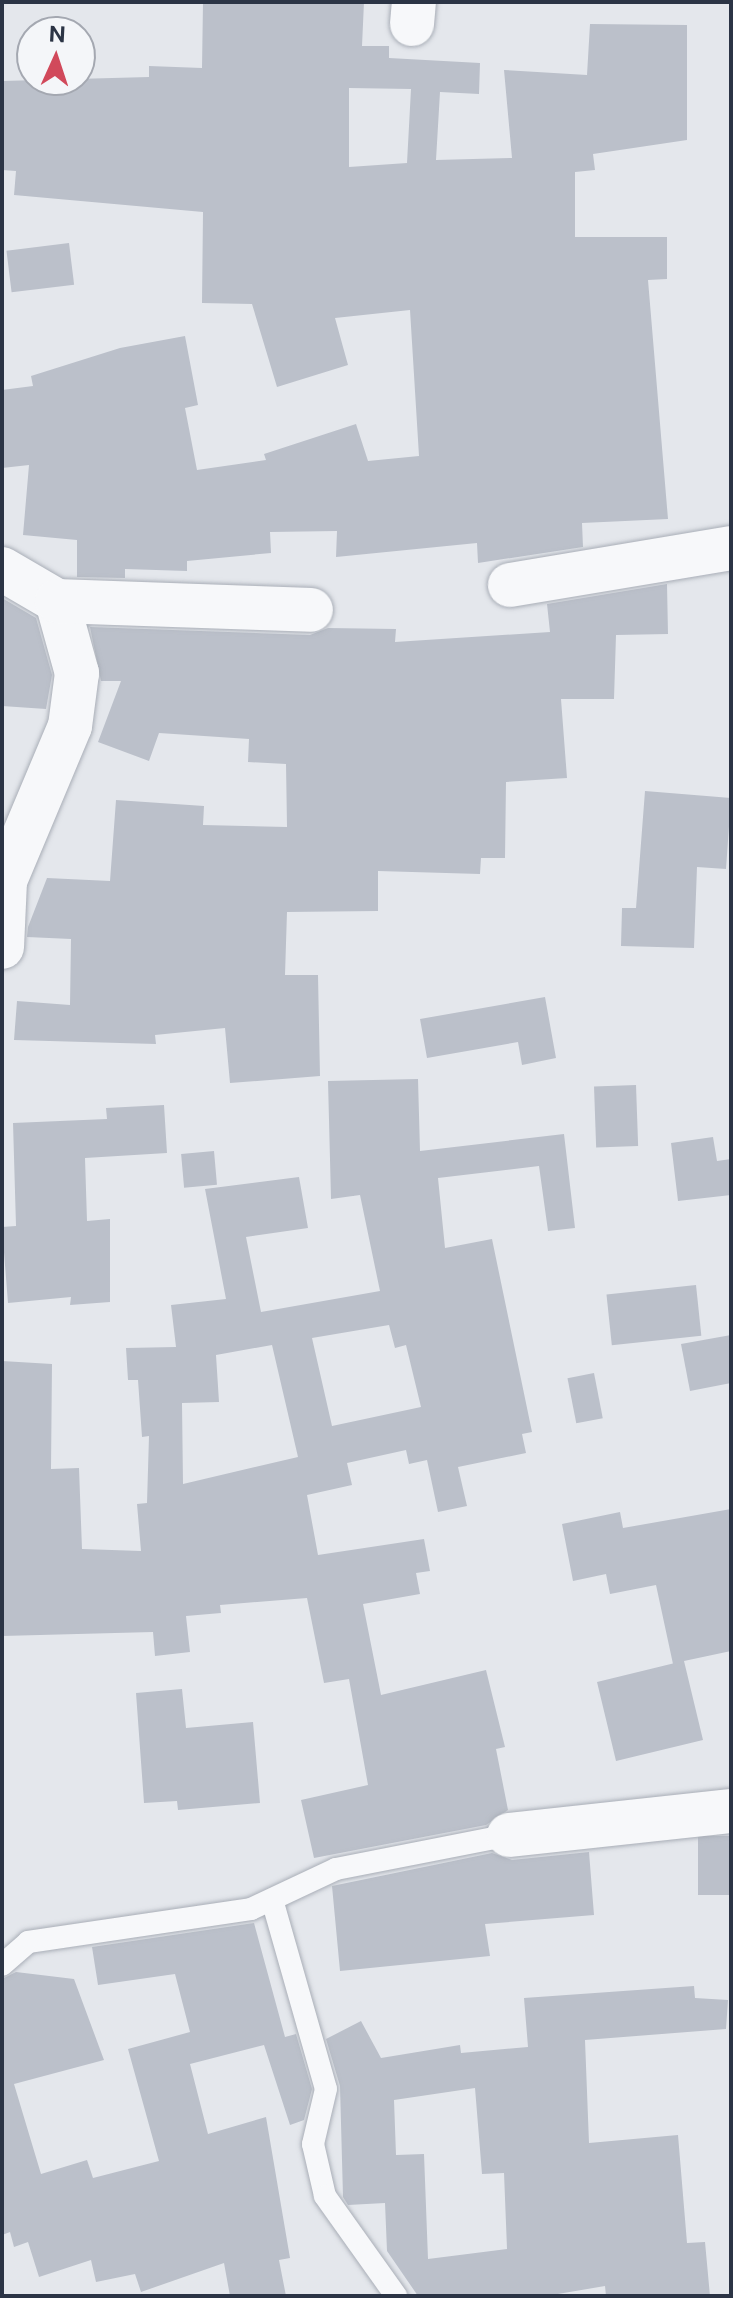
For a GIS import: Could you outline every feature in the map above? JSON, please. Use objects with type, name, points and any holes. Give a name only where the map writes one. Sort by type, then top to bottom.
[{"type":"street","points":[[510,585],[731,548]]},
{"type":"street","points":[[2,569],[57,601],[311,610]]},
{"type":"street","points":[[2,947],[5,881],[70,726],[77,673],[57,601]]},
{"type":"street","points":[[509,1835],[731,1811]]},
{"type":"lane","points":[[2,1965],[28,1942],[75,1930],[273,1903],[336,1869],[509,1835]]},
{"type":"lane","points":[[273,1903],[326,2089],[313,2144],[325,2196],[396,2296]]},
{"type":"building","points":[[203,2],[364,2],[362,46],[389,46],[389,58],[480,63],[479,94],[440,92],[436,160],[512,158],[504,70],[587,75],[590,24],[687,25],[687,140],[593,154],[595,170],[575,172],[575,237],[667,237],[667,279],[648,280],[668,519],[582,523],[583,547],[478,563],[477,543],[336,557],[337,531],[270,532],[271,553],[187,561],[187,571],[125,569],[125,578],[77,577],[77,540],[23,535],[29,465],[2,468],[2,390],[33,386],[31,376],[120,348],[185,336],[198,405],[185,408],[197,470],[266,460],[264,454],[356,424],[368,461],[419,456],[410,310],[335,318],[348,365],[277,387],[252,304],[202,303],[203,212],[14,195],[16,171],[2,170],[2,81],[16,81],[16,96],[96,96],[96,78],[149,77],[149,66],[202,68]],"holes":[[[349,88],[411,89],[407,163],[349,167]]]},
{"type":"building","points":[[69,243],[74,285],[12,292],[6,251]]},
{"type":"building","points":[[667,584],[668,634],[616,635],[614,699],[561,699],[567,778],[506,782],[505,858],[481,858],[480,874],[378,871],[378,911],[287,912],[285,975],[318,975],[320,1076],[230,1083],[225,1028],[155,1035],[156,1044],[14,1040],[17,1001],[70,1005],[71,939],[27,937],[28,927],[47,878],[110,881],[116,800],[204,806],[203,825],[287,827],[286,764],[248,762],[249,739],[159,733],[149,761],[98,742],[121,681],[101,681],[90,627],[310,635],[328,628],[396,629],[395,642],[550,632],[547,604]]},
{"type":"building","points":[[2,598],[36,618],[52,675],[46,709],[2,706]]},
{"type":"building","points":[[645,791],[731,798],[726,869],[697,867],[694,948],[621,946],[622,908],[636,908]]},
{"type":"building","points":[[545,997],[556,1058],[522,1065],[518,1042],[427,1058],[420,1019]]},
{"type":"building","points":[[418,1079],[420,1151],[564,1134],[575,1228],[548,1231],[539,1166],[438,1178],[445,1248],[492,1239],[532,1432],[522,1434],[526,1453],[458,1467],[467,1506],[438,1512],[427,1460],[409,1464],[406,1450],[347,1463],[352,1485],[307,1495],[318,1555],[424,1539],[430,1571],[416,1573],[420,1594],[363,1604],[381,1695],[486,1670],[505,1747],[496,1749],[508,1810],[486,1825],[314,1858],[301,1800],[368,1785],[349,1679],[324,1683],[307,1598],[220,1605],[221,1613],[186,1616],[190,1652],[155,1656],[153,1632],[2,1636],[2,1361],[52,1364],[51,1469],[79,1468],[82,1549],[141,1551],[137,1504],[147,1503],[149,1436],[142,1437],[138,1380],[128,1380],[126,1348],[176,1347],[171,1305],[226,1299],[205,1189],[299,1177],[308,1228],[246,1237],[261,1312],[380,1291],[360,1195],[331,1199],[328,1081]],"holes":[[[389,1325],[395,1348],[406,1345],[421,1407],[332,1426],[312,1338]],[[272,1345],[298,1457],[183,1484],[182,1403],[219,1402],[216,1355]]]},
{"type":"building","points":[[636,1085],[638,1146],[596,1147],[594,1086]]},
{"type":"building","points":[[164,1105],[167,1153],[85,1158],[87,1221],[110,1219],[110,1302],[70,1305],[71,1297],[8,1303],[2,1227],[16,1226],[13,1123],[107,1119],[106,1108]]},
{"type":"building","points":[[713,1137],[717,1161],[731,1159],[731,1195],[678,1201],[671,1143]]},
{"type":"building","points":[[214,1151],[217,1185],[184,1188],[181,1154]]},
{"type":"building","points":[[696,1285],[701,1336],[612,1345],[606,1294]]},
{"type":"building","points":[[731,1335],[731,1383],[690,1391],[681,1344]]},
{"type":"building","points":[[594,1373],[603,1418],[576,1423],[567,1378]]},
{"type":"building","points":[[731,1509],[731,1651],[684,1661],[703,1740],[616,1761],[597,1682],[673,1663],[656,1585],[610,1594],[606,1574],[573,1581],[562,1524],[620,1512],[623,1528]]},
{"type":"building","points":[[182,1689],[186,1728],[253,1722],[260,1803],[178,1810],[177,1801],[144,1803],[136,1693]]},
{"type":"building","points":[[698,1836],[731,1836],[731,1895],[698,1895]]},
{"type":"building","points":[[589,1852],[594,1915],[485,1924],[490,1956],[340,1971],[332,1886],[492,1853],[512,1860]]},
{"type":"building","points":[[254,1923],[285,2037],[296,2034],[312,2089],[304,2120],[290,2125],[264,2045],[190,2064],[208,2134],[266,2117],[290,2258],[279,2260],[286,2296],[230,2296],[224,2263],[141,2292],[135,2274],[96,2282],[91,2260],[39,2277],[28,2242],[14,2247],[10,2232],[2,2235],[2,1979],[16,1972],[74,1979],[104,2060],[14,2084],[41,2174],[87,2160],[93,2178],[159,2161],[128,2049],[190,2032],[175,1974],[98,1985],[92,1947]]},
{"type":"building","points":[[694,1986],[695,1998],[728,2000],[726,2029],[585,2040],[589,2143],[678,2135],[687,2243],[705,2242],[710,2296],[606,2296],[605,2286],[546,2296],[418,2296],[387,2251],[385,2203],[348,2205],[343,2197],[340,2086],[326,2039],[361,2021],[381,2058],[460,2045],[461,2053],[528,2047],[524,1998]],"holes":[[[475,2088],[482,2174],[504,2173],[507,2249],[428,2259],[424,2154],[396,2155],[394,2100]]]}]
